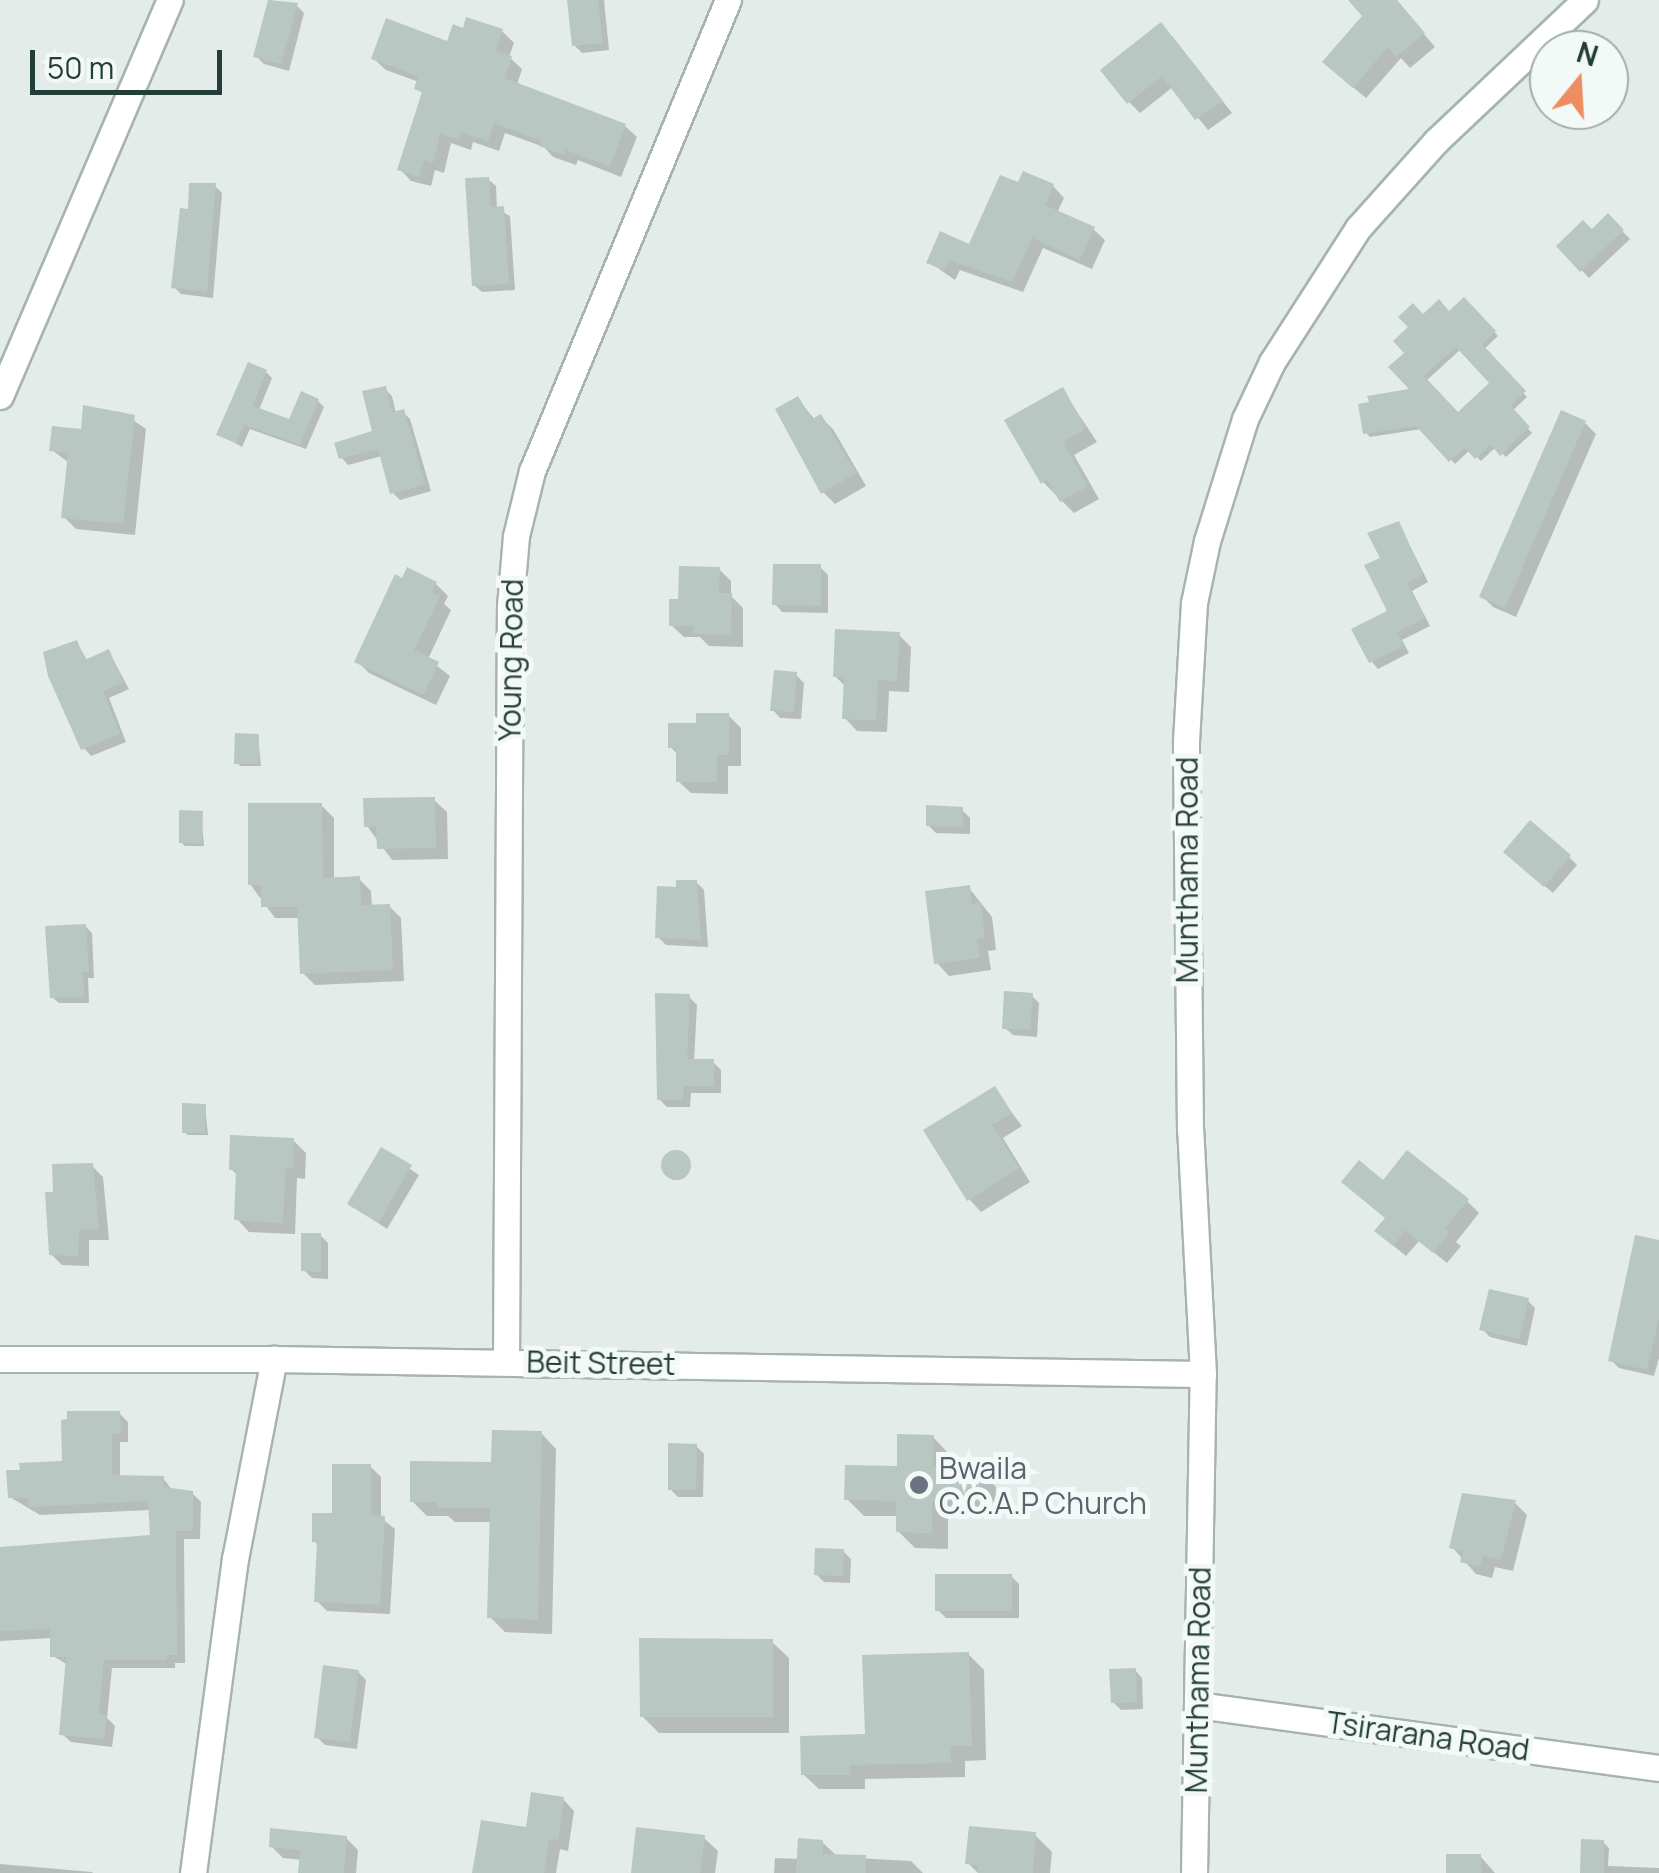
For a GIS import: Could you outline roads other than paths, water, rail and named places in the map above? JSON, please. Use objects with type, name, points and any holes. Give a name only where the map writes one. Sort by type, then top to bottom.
[{"type":"street","points":[[0,396],[170,0]]},
{"type":"street","name":"Young Road","points":[[506,1362],[510,606],[516,536],[532,471],[728,0]]},
{"type":"street","name":"Munthama Road","points":[[1194,1873],[1203,1374],[1190,1130],[1186,741],[1194,603],[1224,476],[1272,362],[1358,228],[1436,140],[1585,0]]},
{"type":"street","points":[[193,1873],[235,1560],[274,1358]]},
{"type":"street","name":"Beit Street","points":[[0,1359],[274,1358],[1203,1374]]},
{"type":"street","name":"Tsirarana Road","points":[[1198,1705],[1659,1768]]},
{"type":"place","name":"Bwaila C.C.A.P Church","points":[[919,1485]]}]
